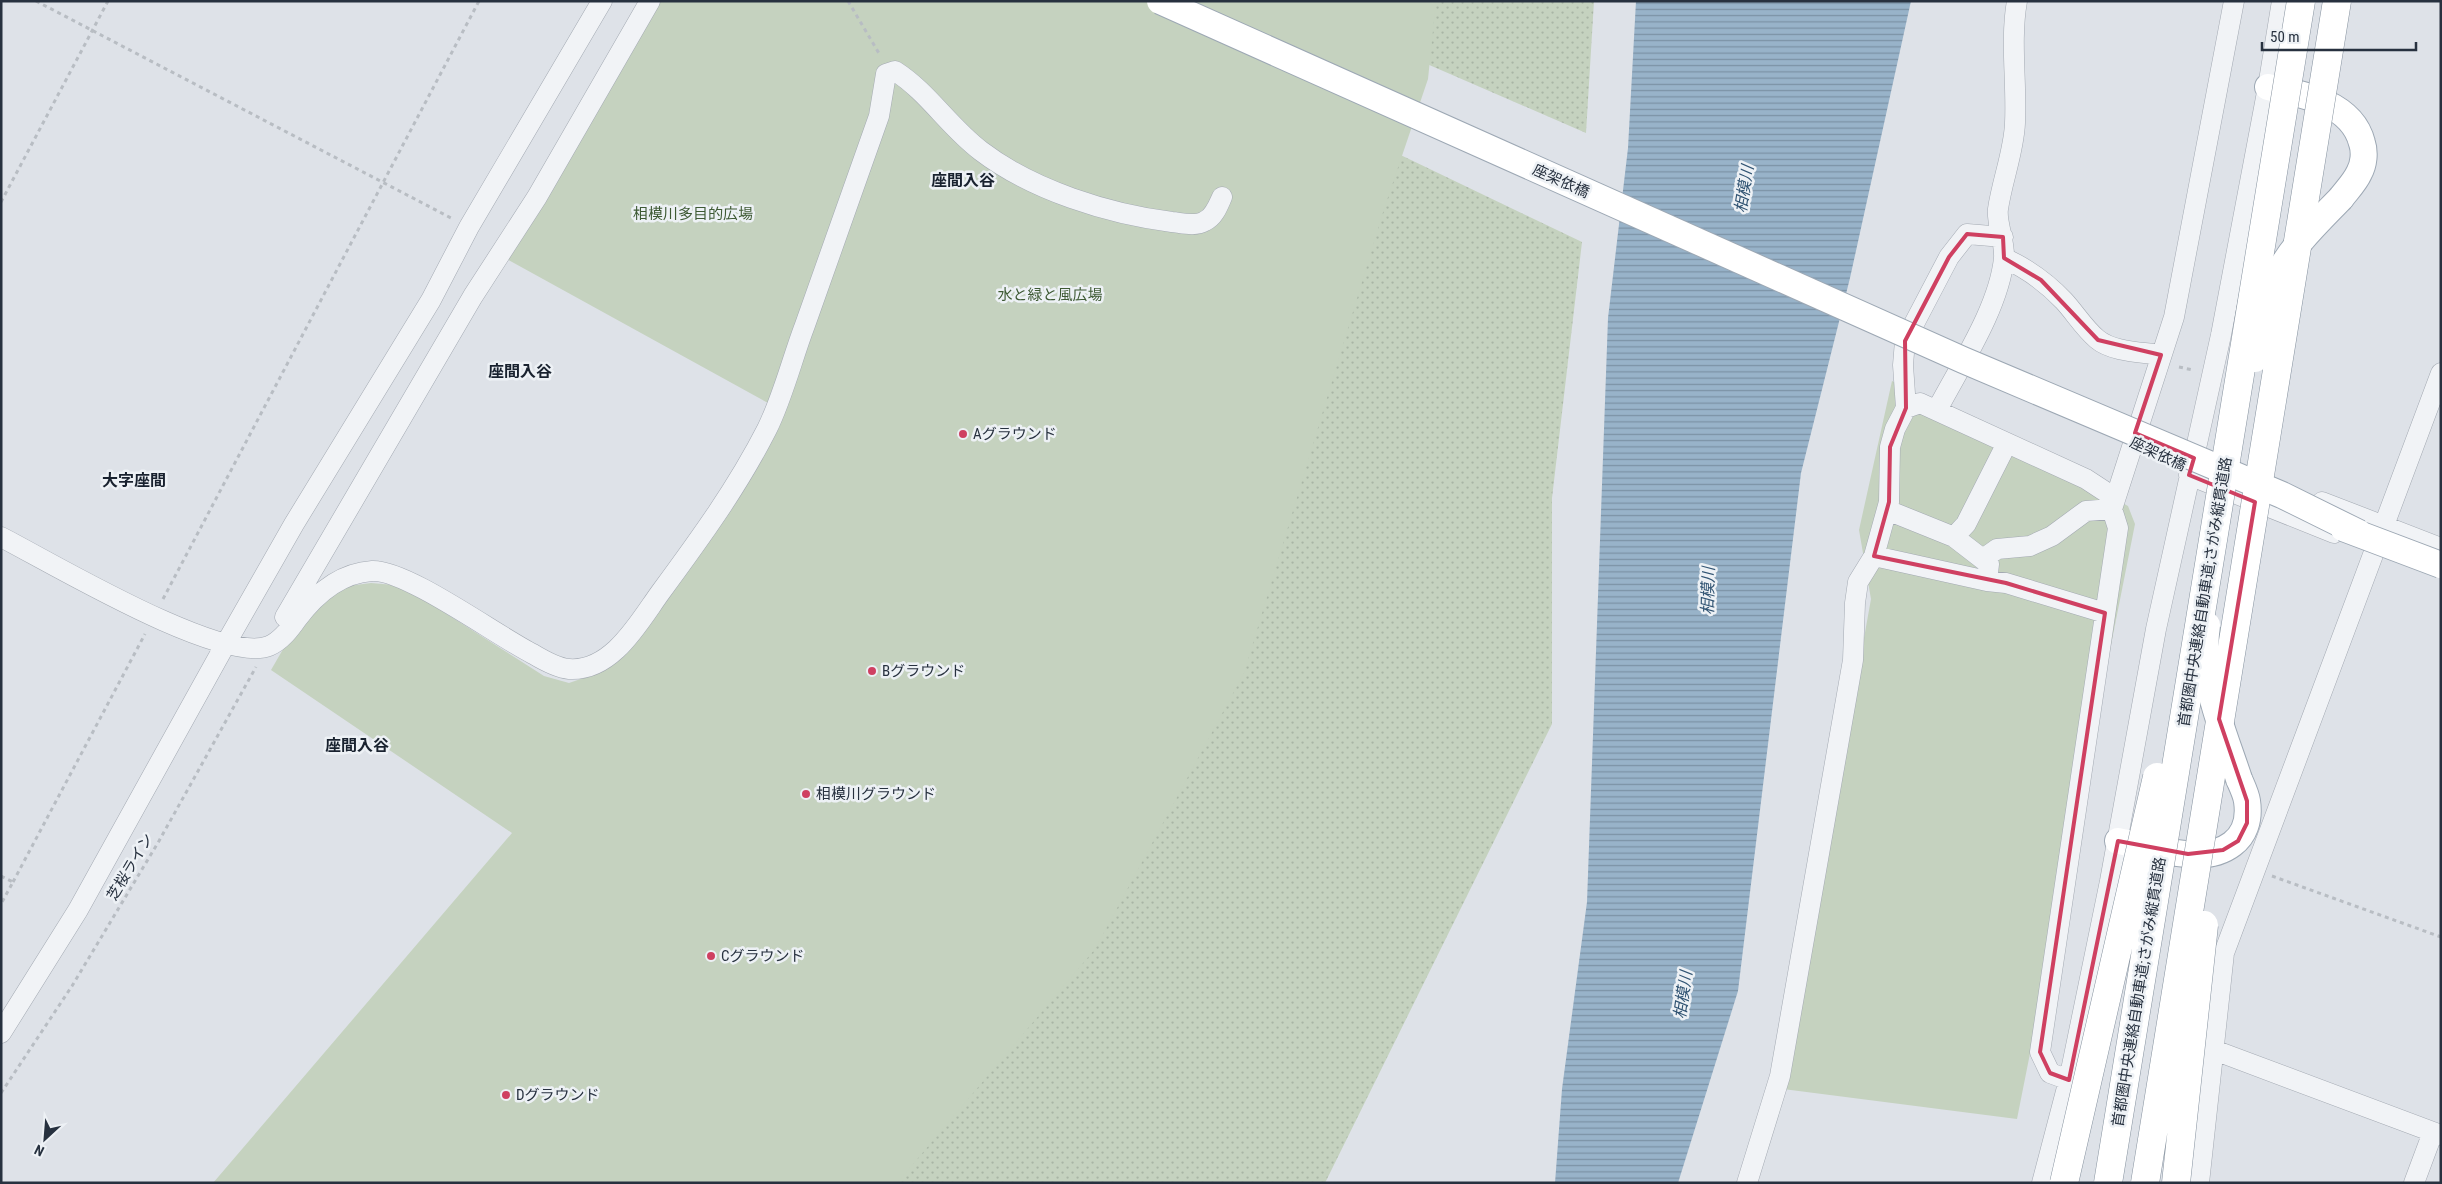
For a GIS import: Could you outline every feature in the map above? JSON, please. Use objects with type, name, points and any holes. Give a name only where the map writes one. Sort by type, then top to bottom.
[{"type":"highway","name":"首都圏中央連絡自動車道;さがみ縦貫道路","points":[[2108,1183],[2301,1]]},
{"type":"highway","points":[[2145,1183],[2337,1]]},
{"type":"highway","points":[[2064,1183],[2215,526]]},
{"type":"highway","points":[[2176,1183],[2235,623]]},
{"type":"main road","name":"座架依橋","points":[[1160,1],[1963,360],[2165,459],[2230,480],[2280,506],[2372,536],[2441,565]]},
{"type":"main road","points":[[2118,841],[2188,854],[2223,850],[2238,841],[2247,823],[2247,801],[2210,690],[2205,639],[2230,480],[2266,304],[2278,274],[2301,242],[2341,198],[2360,172],[2364,151],[2360,132],[2343,113],[2306,95],[2268,86]]},
{"type":"street","points":[[1,1033],[78,910],[224,645],[294,524],[430,300],[469,227],[602,1]]},
{"type":"street","points":[[268,647],[473,296],[538,197],[650,1]]},
{"type":"street","points":[[1936,410],[1993,302],[2004,258],[2003,237],[1997,212],[2015,128],[2014,19],[2017,1]]},
{"type":"street","points":[[2069,1080],[2050,1073],[2040,1052],[2118,528],[2114,503],[2174,317],[2234,1]]},
{"type":"street","points":[[2042,1183],[2069,1080],[2118,841],[2156,629],[2221,335],[2282,1]]},
{"type":"street","points":[[1,537],[154,617],[224,645],[268,647],[287,632],[310,602],[325,588],[344,579],[373,571],[396,576],[425,590],[510,643],[548,662],[570,669],[596,664],[625,641],[713,520],[743,474],[769,425],[879,116],[886,74],[895,71],[909,80],[981,151],[1020,175],[1082,201],[1127,215],[1196,224],[1210,218],[1222,197]]},
{"type":"street","points":[[1747,1183],[1780,1076],[1853,660],[1855,603],[1858,582],[1874,556],[1887,510],[1890,447],[1895,429],[1906,408],[1903,365],[1905,341],[1950,257],[1967,234],[2003,237]]},
{"type":"street","points":[[2004,258],[2016,263],[2041,280],[2063,300],[2098,340],[2117,347],[2161,356]]},
{"type":"street","points":[[2199,1183],[2224,952],[2268,840],[2372,536],[2441,374]]},
{"type":"street","points":[[1906,408],[1920,403],[1936,410],[2086,479],[2114,503]]},
{"type":"street","points":[[1954,538],[1966,524],[2008,443]]},
{"type":"street","points":[[2196,448],[2285,488],[2441,574]]},
{"type":"street","points":[[2190,475],[2372,536],[2441,548]]},
{"type":"street","points":[[1983,559],[1997,549],[2030,546],[2052,536],[2086,511],[2114,503]]},
{"type":"street","points":[[1887,510],[1954,538],[1989,564],[1987,581]]},
{"type":"street","points":[[1874,556],[1987,581],[2006,583],[2105,614]]},
{"type":"street","points":[[2214,1050],[2437,1134],[2414,1183]]},
{"type":"path","points":[[36,1],[469,227]]},
{"type":"path","points":[[1,202],[108,1]]},
{"type":"path","points":[[1,904],[478,1]]},
{"type":"path","points":[[848,1],[891,72]]},
{"type":"path","name":"芝桜ライン","points":[[1,1093],[72,986],[144,866],[268,647]]},
{"type":"path","points":[[2257,870],[2441,937]]},
{"type":"path","points":[[1,876],[12,882]]},
{"type":"highlighted area","points":[[1967,234],[2003,237],[2004,258],[2041,280],[2098,340],[2161,355],[2135,433],[2194,458],[2189,475],[2255,502],[2219,719],[2247,801],[2247,823],[2238,841],[2223,850],[2188,854],[2118,841],[2069,1080],[2050,1073],[2040,1052],[2105,613],[2006,583],[1874,556],[1889,502],[1890,447],[1906,408],[1905,341],[1949,257]]},
{"type":"green space","name":"水と緑と風広場","points":[[650,1],[1436,1],[1428,79],[1384,209],[1244,673],[1095,949],[897,1183],[213,1183],[512,833],[271,670],[293,632],[317,605],[348,586],[371,583],[394,585],[420,597],[544,676],[569,683],[601,672],[779,409],[503,257]]},
{"type":"green space","points":[[1282,1],[1594,1],[1586,133]]},
{"type":"green space","points":[[1236,76],[1582,242],[1552,498],[1552,724],[1325,1183],[770,1183]]},
{"type":"green space","points":[[1892,381],[2128,506],[2135,524],[2017,1119],[1783,1089],[1871,599],[1859,530]]},
{"type":"water","name":"相模川","points":[[1636,1],[1911,1],[1850,278],[1801,473],[1738,991],[1678,1183],[1555,1183],[1562,1089],[1587,902],[1608,318],[1628,148]]},
{"type":"place","name":"Aグラウンド","points":[[963,434]]},
{"type":"place","name":"Bグラウンド","points":[[872,671]]},
{"type":"place","name":"相模川グラウンド","points":[[806,794]]},
{"type":"place","name":"Cグラウンド","points":[[711,956]]},
{"type":"place","name":"Dグラウンド","points":[[506,1095]]},
{"type":"district","name":"座間入谷","points":[[963,180]]},
{"type":"district","name":"座間入谷","points":[[520,371]]},
{"type":"district","name":"大字座間","points":[[134,480]]},
{"type":"district","name":"座間入谷","points":[[357,745]]},
{"type":"park label","name":"相模川多目的広場","points":[[693,214]]}]
